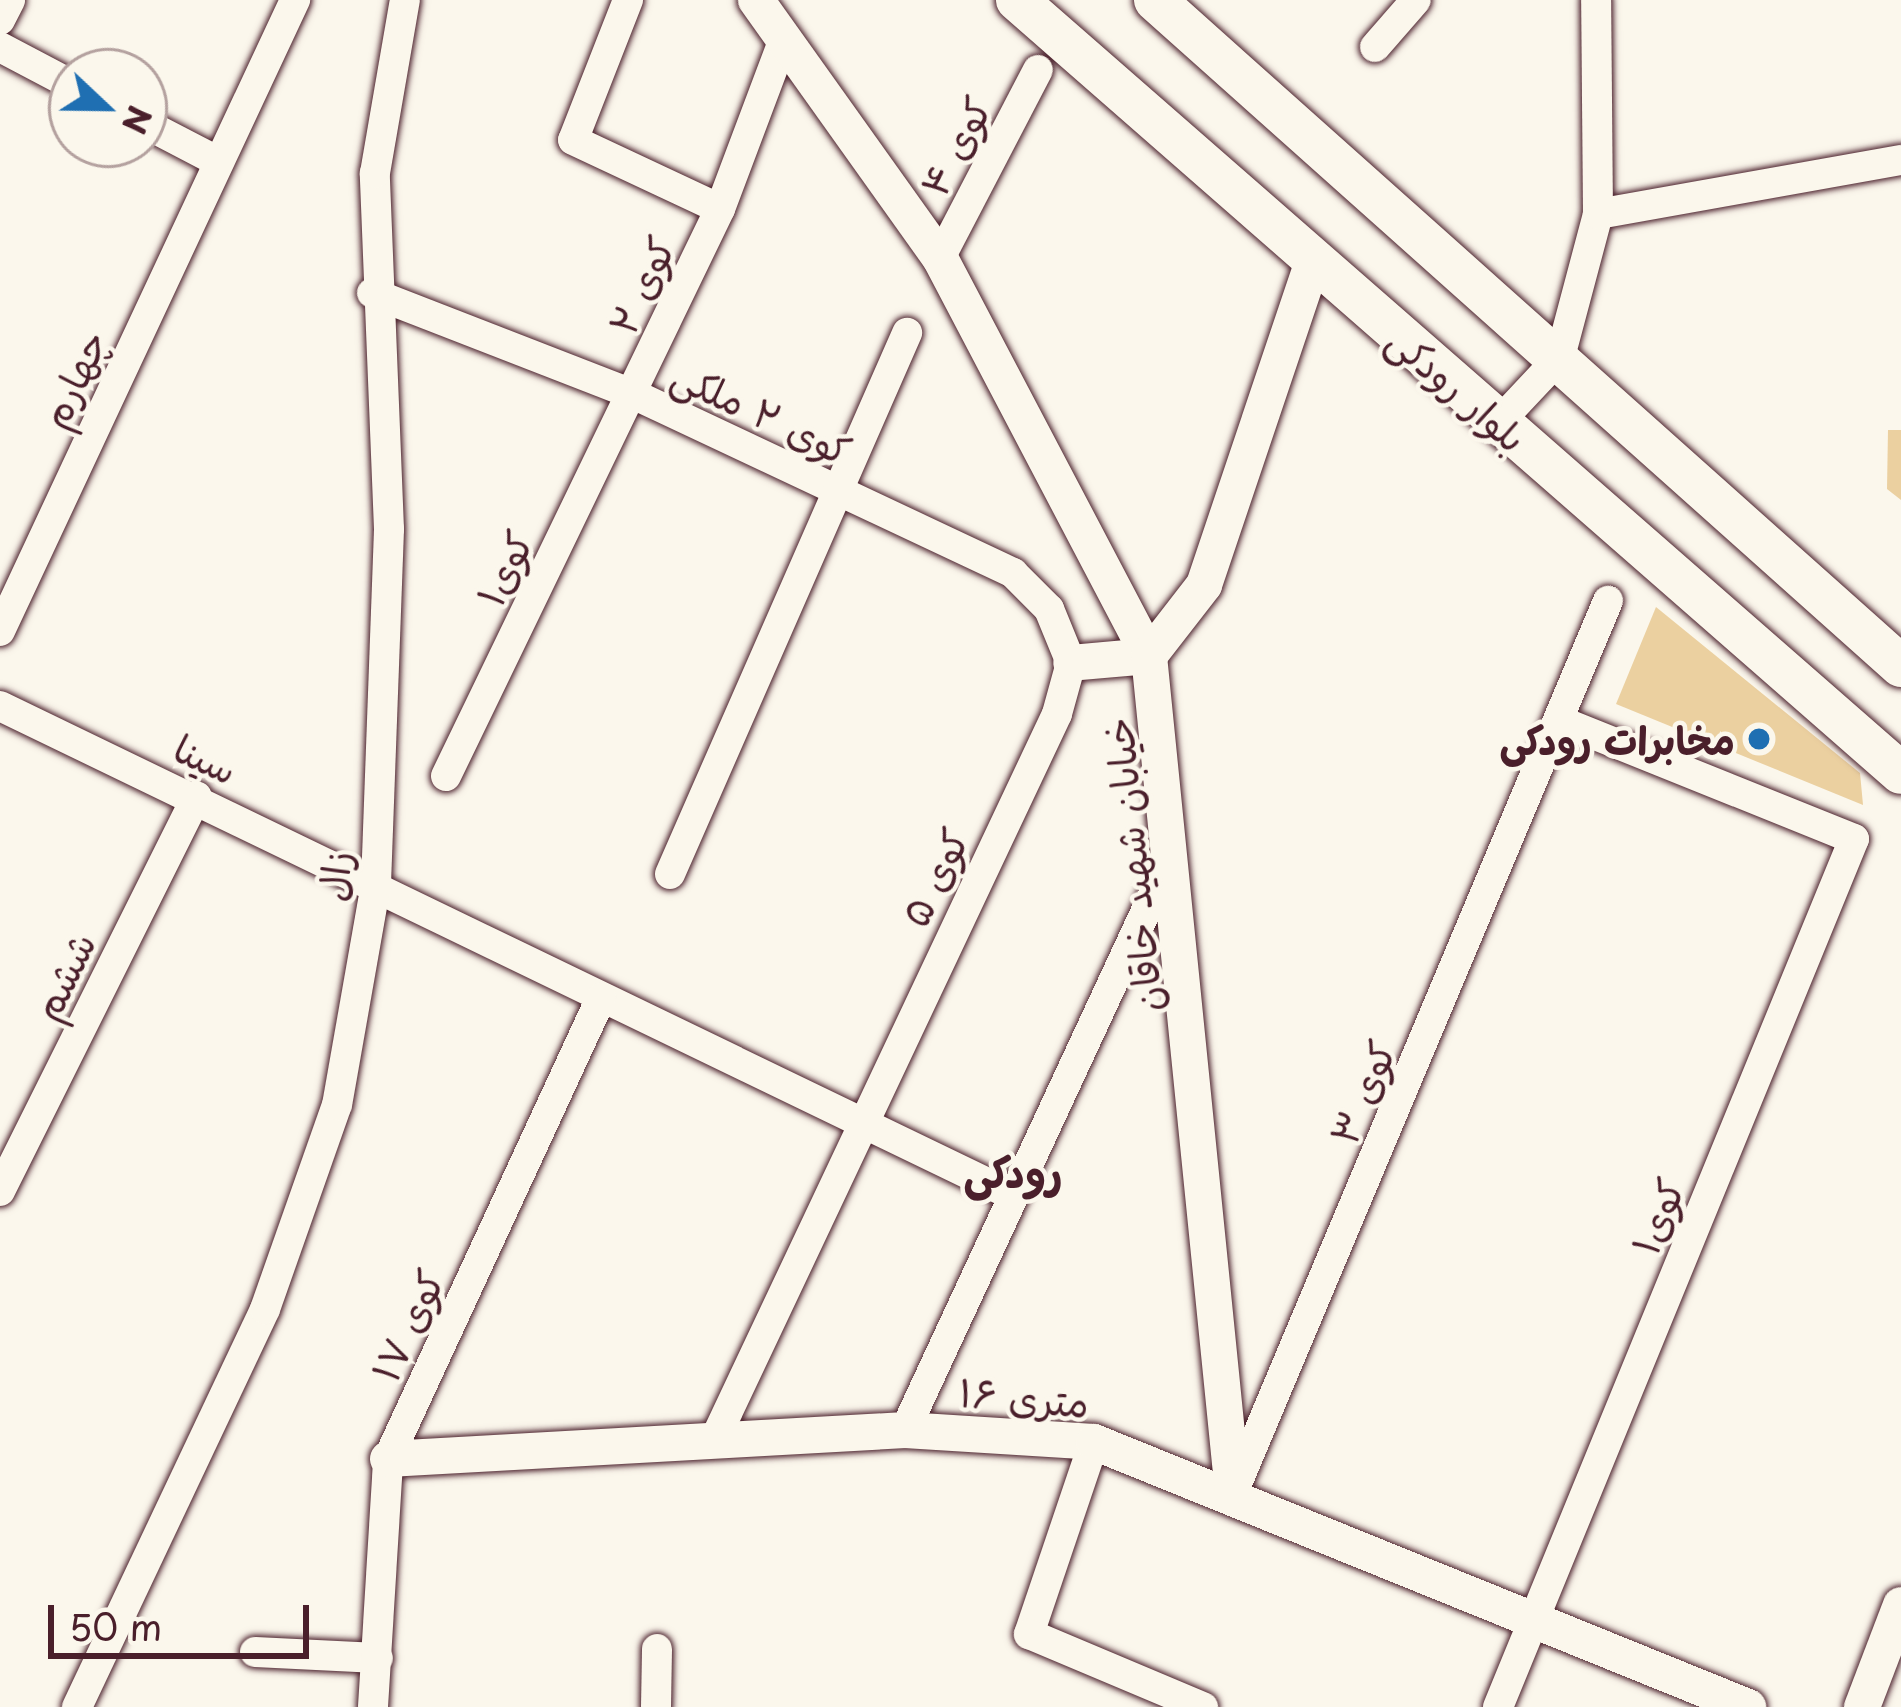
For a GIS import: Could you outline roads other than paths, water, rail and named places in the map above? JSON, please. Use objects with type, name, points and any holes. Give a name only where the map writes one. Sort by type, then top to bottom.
[{"type":"main road","name":"بلوار رودکی","points":[[1017,0],[1312,264],[1901,773]]},
{"type":"main road","points":[[1155,0],[1901,666]]},
{"type":"street","points":[[0,20],[10,0]]},
{"type":"street","name":"چهارم","points":[[0,631],[296,0]]},
{"type":"street","name":"زال","points":[[77,1707],[265,1309],[337,1105],[376,884],[389,529],[372,293],[375,173],[405,0]]},
{"type":"street","points":[[628,0],[573,140],[720,209]]},
{"type":"street","points":[[756,0],[940,258],[1150,656]]},
{"type":"street","points":[[1375,47],[1416,0]]},
{"type":"street","points":[[1498,422],[1560,357],[1598,214],[1596,0]]},
{"type":"street","name":"کوی ۲","points":[[633,394],[720,209],[783,40]]},
{"type":"street","points":[[0,47],[48,72]]},
{"type":"street","name":"کوی ۴","points":[[940,258],[1039,70]]},
{"type":"street","points":[[168,135],[217,161]]},
{"type":"street","points":[[1598,214],[1901,160]]},
{"type":"street","points":[[1071,663],[1150,656],[1204,585],[1312,264]]},
{"type":"street","name":"کوی ۲ ملکی","points":[[372,293],[633,394],[1013,573],[1049,609],[1071,663]]},
{"type":"street","points":[[670,874],[842,493],[907,333]]},
{"type":"street","name":"کوی۱","points":[[446,776],[633,394]]},
{"type":"street","name":"کوی ۳","points":[[1234,1493],[1562,721],[1608,601]]},
{"type":"street","name":"خیابان شهید خاقان","points":[[1150,656],[1176,846],[1234,1493]]},
{"type":"street","name":"کوی ۵","points":[[714,1441],[857,1121],[1058,714],[1071,663]]},
{"type":"street","name":"سینا","points":[[0,706],[197,796],[601,998],[1008,1193]]},
{"type":"street","name":"کوی۱","points":[[1498,1707],[1854,839],[1562,721]]},
{"type":"street","name":"ششم","points":[[0,1191],[197,796]]},
{"type":"street","points":[[905,1430],[1008,1193],[1176,846]]},
{"type":"street","name":"کوی ۱۷","points":[[373,1707],[388,1459],[601,998]]},
{"type":"street","name":"۱۶ متری","points":[[388,1459],[905,1430],[1094,1442],[1234,1493],[1532,1622],[1748,1707]]},
{"type":"street","points":[[1094,1442],[1029,1634],[1203,1707]]},
{"type":"street","points":[[1862,1707],[1901,1605]]},
{"type":"street","points":[[656,1707],[657,1649]]},
{"type":"street","points":[[255,1652],[378,1658]]},
{"type":"place","name":"مخابرات رودکی","points":[[1759,739]]},
{"type":"district","name":"رودکی","points":[[1013,1171]]}]
